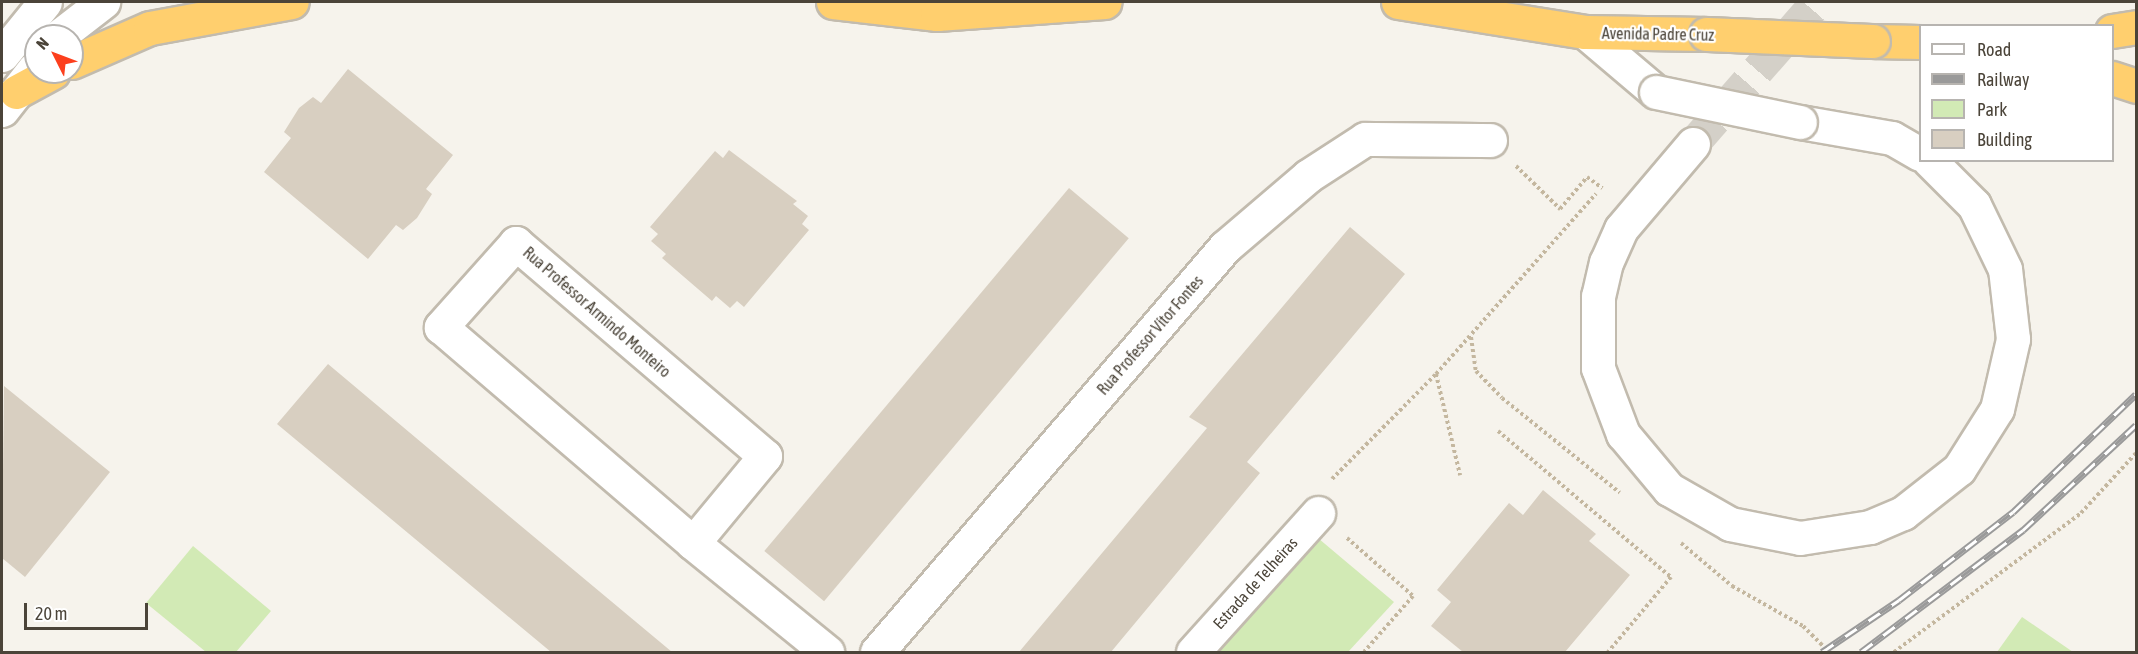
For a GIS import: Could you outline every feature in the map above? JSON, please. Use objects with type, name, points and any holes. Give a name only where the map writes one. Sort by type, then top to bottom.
[{"type":"highway","points":[[84,57],[150,28],[221,8],[292,2]]},
{"type":"highway","points":[[833,2],[937,14],[1095,2]]},
{"type":"highway","name":"Avenida Padre Cruz","points":[[1398,2],[1585,32],[1919,42]]},
{"type":"highway","points":[[2114,31],[2136,27]]},
{"type":"highway","points":[[2114,79],[2136,86]]},
{"type":"highway","points":[[9,101],[35,84]]},
{"type":"street","points":[[2,55],[45,2]]},
{"type":"street","points":[[75,24],[103,2]]},
{"type":"street","points":[[1585,32],[1656,92],[1800,122],[1892,138],[1919,153]]},
{"type":"street","points":[[9,101],[24,82]]},
{"type":"street","name":"Rua Professor Vítor Fontes","points":[[877,652],[1226,247],[1308,176],[1365,139],[1490,140]]},
{"type":"street","points":[[1694,144],[1621,229],[1606,262],[1598,296],[1598,368],[1623,434],[1669,489],[1730,524],[1800,538],[1859,530],[1903,513],[1959,469],[1997,409],[2013,339],[2005,269],[1974,205],[1931,162]]},
{"type":"street","name":"Rua Professor Armindo Monteiro","points":[[693,543],[765,456],[516,243],[441,327],[693,543],[827,652]]},
{"type":"street","name":"Estrada de Telheiras","points":[[1193,652],[1318,513]]},
{"type":"path","points":[[1490,140],[1560,208],[1587,177],[1602,188]]},
{"type":"path","points":[[1336,474],[1436,374],[1609,180]]},
{"type":"path","points":[[1436,374],[1460,475]]},
{"type":"path","points":[[1498,431],[1671,577],[1608,652]]},
{"type":"path","points":[[1894,652],[2081,513],[2136,453]]},
{"type":"path","points":[[1318,513],[1413,596],[1363,652]]},
{"type":"green space","points":[[1312,533],[1394,602],[1348,652],[1205,652]]},
{"type":"green space","points":[[193,546],[271,611],[236,652],[206,652],[146,603]]},
{"type":"green space","points":[[2022,617],[2073,652],[1997,652]]},
{"type":"building","points":[[348,69],[453,155],[426,189],[432,194],[417,218],[403,230],[396,225],[368,259],[264,172],[291,138],[284,132],[299,108],[313,97],[321,103]]},
{"type":"building","points":[[729,150],[797,201],[793,204],[808,216],[802,224],[809,230],[744,307],[737,301],[730,308],[716,296],[712,301],[662,258],[666,254],[651,241],[658,234],[650,227],[715,151],[723,158]]},
{"type":"building","points":[[1069,188],[1129,238],[824,601],[764,551]]},
{"type":"building","points":[[1350,227],[1405,274],[1247,462],[1260,473],[1111,652],[1019,652],[1207,428],[1189,417]]},
{"type":"building","points":[[328,364],[672,652],[551,652],[277,424]]},
{"type":"building","points":[[4,386],[110,472],[25,577],[2,558]]},
{"type":"building","points":[[1543,490],[1596,534],[1589,541],[1630,575],[1565,652],[1463,652],[1431,626],[1451,602],[1437,590],[1509,503],[1523,515]]},
{"type":"tunnel","points":[[1693,144],[1817,2]]},
{"type":"railway","points":[[1822,652],[1899,600],[2013,512],[2136,394]]},
{"type":"railway","points":[[1861,652],[2023,530],[2136,425]]}]
